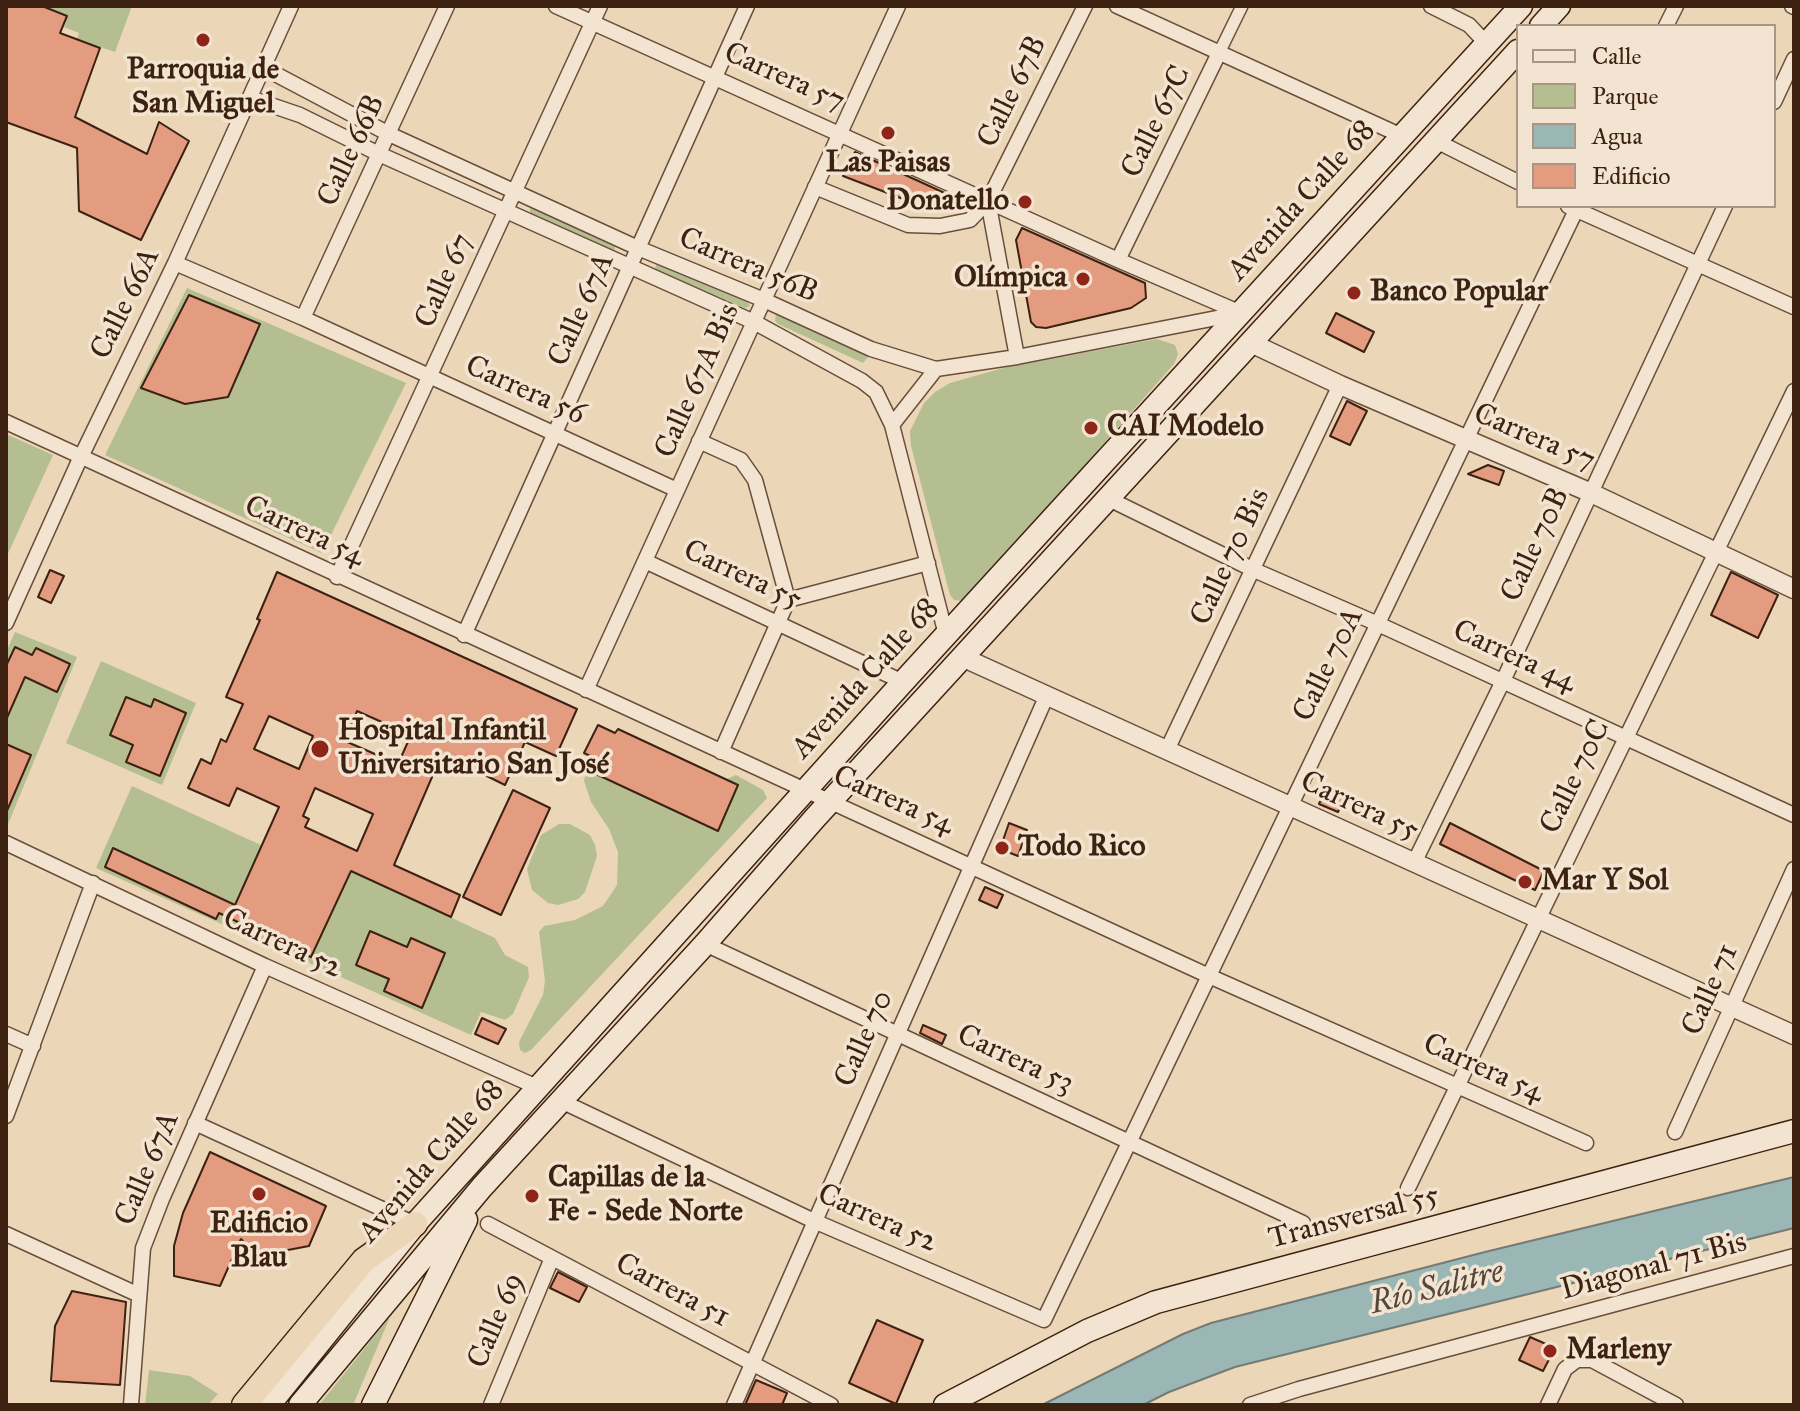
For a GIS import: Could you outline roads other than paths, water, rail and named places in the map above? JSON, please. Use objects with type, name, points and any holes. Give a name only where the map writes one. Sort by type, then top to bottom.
[{"type":"highway","points":[[244,1405],[364,1260],[415,1224]]},
{"type":"main road","name":"Avenida Calle 68","points":[[269,1405],[415,1224],[537,1087],[1521,6]]},
{"type":"main road","points":[[1543,24],[1559,6]]},
{"type":"main road","name":"Avenida Calle 68","points":[[300,1405],[482,1187],[1516,53]]},
{"type":"main road","name":"Transversal 55","points":[[945,1405],[1100,1324],[1156,1302],[1794,1131]]},
{"type":"main road","points":[[373,1405],[482,1187]]},
{"type":"street","name":"Calle 66A","points":[[6,623],[81,456],[175,263],[291,6]]},
{"type":"street","name":"Calle 66B","points":[[303,318],[447,6]]},
{"type":"street","name":"Carrera 57","points":[[556,6],[1241,313]]},
{"type":"street","name":"Calle 67","points":[[337,577],[600,6]]},
{"type":"street","name":"Calle 67A","points":[[464,635],[747,6]]},
{"type":"street","name":"Calle 67A Bis","points":[[586,690],[898,6]]},
{"type":"street","name":"Calle 67B","points":[[988,201],[1085,6]]},
{"type":"street","points":[[1117,6],[1218,55],[1402,136]]},
{"type":"street","name":"Calle 67C","points":[[1118,260],[1242,6]]},
{"type":"street","points":[[1431,6],[1469,25],[1486,43]]},
{"type":"street","points":[[1667,24],[1676,6]]},
{"type":"street","points":[[1776,98],[1794,59]]},
{"type":"street","name":"Carrera 56B","points":[[264,68],[389,134],[515,189],[638,248],[764,300],[871,349],[936,369],[1017,357],[1241,313]]},
{"type":"street","name":"Carrera 56B","points":[[250,98],[300,115],[379,154],[754,322],[862,381],[876,392],[892,425],[946,635]]},
{"type":"street","points":[[1436,141],[1516,181]]},
{"type":"street","points":[[815,187],[908,225],[940,226],[970,220],[988,201]]},
{"type":"street","points":[[988,201],[1017,357]]},
{"type":"street","name":"Calle 70A","points":[[1044,1320],[1574,208]]},
{"type":"street","points":[[1576,208],[1794,307]]},
{"type":"street","name":"Calle 70B","points":[[1414,863],[1503,681],[1724,208]]},
{"type":"street","name":"Carrera 56","points":[[175,263],[303,318],[677,490]]},
{"type":"street","name":"Carrera 57","points":[[1251,343],[1340,385],[1589,492],[1794,589]]},
{"type":"street","points":[[892,425],[936,369]]},
{"type":"street","name":"Calle 70 Bis","points":[[1167,750],[1340,385]]},
{"type":"street","name":"Calle 70C","points":[[1408,1188],[1536,918],[1794,391]]},
{"type":"street","name":"Carrera 54","points":[[6,422],[1209,976],[1586,1143]]},
{"type":"street","points":[[699,441],[741,460],[755,480],[788,600],[721,752]]},
{"type":"street","points":[[1109,499],[1254,570]]},
{"type":"street","name":"Carrera 55","points":[[645,561],[903,682]]},
{"type":"street","points":[[788,600],[928,563]]},
{"type":"street","name":"Carrera 44","points":[[1254,570],[1794,815]]},
{"type":"street","name":"Carrera 55","points":[[964,658],[1794,1035]]},
{"type":"street","name":"Calle 70","points":[[734,1405],[1047,695]]},
{"type":"street","name":"Carrera 52","points":[[6,843],[265,966],[537,1087]]},
{"type":"street","name":"Calle 71","points":[[1675,1132],[1794,869]]},
{"type":"street","points":[[6,1116],[93,883]]},
{"type":"street","name":"Carrera 53","points":[[705,944],[1303,1223]]},
{"type":"street","name":"Calle 67A","points":[[131,1405],[143,1248],[265,966]]},
{"type":"street","points":[[6,1034],[33,1046]]},
{"type":"street","name":"Carrera 52","points":[[561,1101],[814,1221],[1044,1320]]},
{"type":"street","points":[[195,1123],[415,1224]]},
{"type":"street","name":"Carrera 51","points":[[488,1224],[831,1405]]},
{"type":"street","points":[[6,1234],[139,1295]]},
{"type":"street","name":"Diagonal 71 Bis","points":[[1250,1405],[1299,1389],[1794,1256]]},
{"type":"street","name":"Calle 69","points":[[491,1405],[552,1258]]},
{"type":"street","points":[[1548,1405],[1565,1369],[1577,1360],[1592,1360],[1676,1405]]},
{"type":"water","name":"Río Salitre","points":[[1794,1177],[1794,1228],[1235,1367],[1143,1405],[1042,1405],[1211,1323]]},
{"type":"place","name":"Parroquia de San Miguel","points":[[203,40]]},
{"type":"place","name":"Las Paisas","points":[[888,133]]},
{"type":"place","name":"Donatello","points":[[1025,202]]},
{"type":"place","name":"Olímpica","points":[[1083,279]]},
{"type":"place","name":"Banco Popular","points":[[1354,293]]},
{"type":"place","name":"CAI Modelo","points":[[1091,428]]},
{"type":"place","name":"Hospital Infantil Universitario San José","points":[[320,749]]},
{"type":"place","name":"Todo Rico","points":[[1002,848]]},
{"type":"place","name":"Mar Y Sol","points":[[1525,882]]},
{"type":"place","name":"Edificio Blau","points":[[259,1194]]},
{"type":"place","name":"Capillas de la Fe - Sede Norte","points":[[532,1196]]},
{"type":"place","name":"Marleny","points":[[1550,1351]]}]
